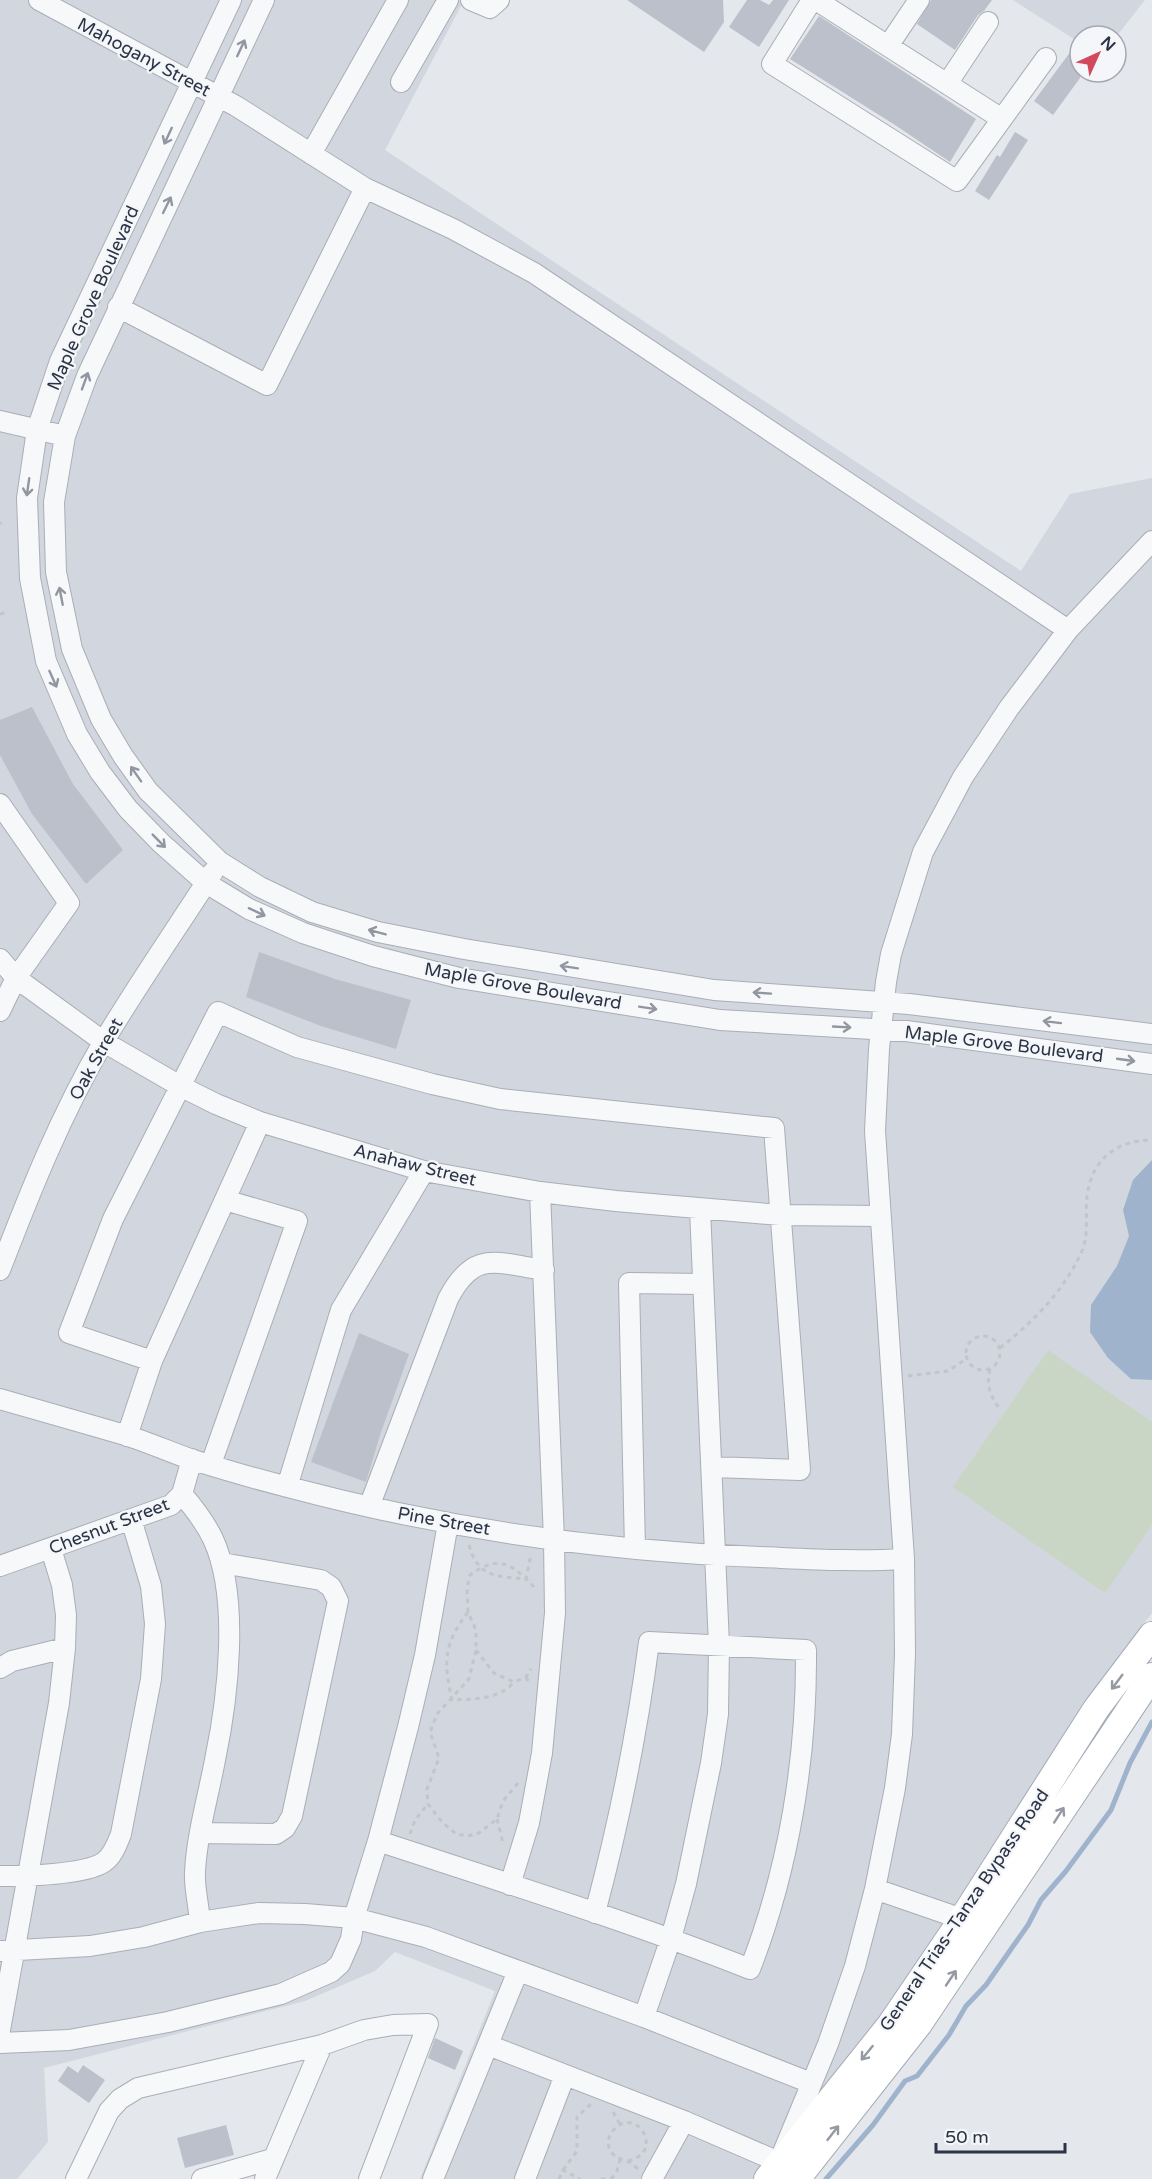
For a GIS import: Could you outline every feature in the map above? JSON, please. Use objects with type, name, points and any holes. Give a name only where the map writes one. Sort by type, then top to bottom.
[{"type":"main road","name":"General Trias–Tanza Bypass Road","points":[[781,2173],[890,2025],[962,1919],[1096,1709],[1152,1635]]},
{"type":"main road","name":"General Trias–Tanza Bypass Road","points":[[781,2173],[919,2024],[1152,1676]]},
{"type":"street","name":"Mahogany Street","points":[[39,0],[236,106],[365,188],[453,229],[534,273],[844,478],[1068,630]]},
{"type":"street","name":"Maple Grove Boulevard","points":[[231,0],[60,361],[37,429],[27,498],[29,567],[46,661],[77,734],[100,772],[128,809],[161,843],[206,883],[249,909],[303,933],[373,956],[459,978],[720,1020],[906,1031],[1152,1064]]},
{"type":"street","name":"Maple Grove Boulevard","points":[[264,0],[87,376],[65,436],[54,502],[57,572],[72,649],[101,719],[123,756],[148,791],[220,862],[260,887],[312,912],[378,932],[464,949],[714,990],[883,1002],[1152,1034]]},
{"type":"street","points":[[311,154],[398,0]]},
{"type":"street","points":[[401,82],[448,0]]},
{"type":"street","points":[[471,0],[490,8],[499,0]]},
{"type":"street","points":[[1002,119],[888,46],[839,6],[814,0],[772,64],[957,181],[1002,119],[1046,58]]},
{"type":"street","points":[[888,46],[919,0]]},
{"type":"street","points":[[947,84],[988,22]]},
{"type":"street","points":[[118,307],[267,385],[365,188]]},
{"type":"street","points":[[0,421],[65,436]]},
{"type":"street","points":[[488,2045],[684,2121],[781,2173],[811,2083],[828,2044],[855,1966],[875,1889],[895,1788],[902,1734],[905,1654],[903,1559],[875,1131],[883,1002],[891,954],[923,852],[963,777],[1009,708],[1068,630],[1152,541]]},
{"type":"street","points":[[0,804],[69,903],[16,978],[0,1011]]},
{"type":"street","name":"Oak Street","points":[[0,1270],[61,1122],[104,1042],[220,862]]},
{"type":"street","name":"Anahaw Street","points":[[0,959],[16,978],[104,1042],[180,1086],[260,1122],[424,1171],[540,1192],[616,1202],[780,1215],[880,1216]]},
{"type":"street","points":[[152,1361],[69,1333],[113,1219],[218,1012],[297,1047],[432,1084],[500,1099],[774,1128],[800,1470],[712,1467]]},
{"type":"street","points":[[127,1436],[152,1361],[260,1122]]},
{"type":"street","points":[[287,1487],[341,1310],[424,1171]]},
{"type":"street","points":[[510,1885],[529,1823],[542,1753],[555,1614],[545,1538],[544,1270],[540,1192]]},
{"type":"street","name":"Chesnut Street","points":[[0,1566],[171,1505],[182,1494],[201,1462],[297,1221],[225,1200]]},
{"type":"street","points":[[644,2017],[671,1938],[686,1884],[711,1763],[718,1714],[719,1646],[700,1209]]},
{"type":"street","points":[[369,1507],[455,1284],[465,1272],[478,1264],[491,1262],[544,1270]]},
{"type":"street","points":[[635,1549],[629,1283],[703,1284]]},
{"type":"street","name":"Pine Street","points":[[0,1399],[127,1436],[201,1462],[287,1487],[369,1507],[456,1524],[545,1538],[715,1556],[861,1561],[903,1559]]},
{"type":"street","points":[[182,1494],[202,1518],[214,1540],[222,1563],[227,1598],[226,1684],[195,1874],[200,1922]]},
{"type":"street","points":[[0,1876],[27,1876],[90,1868],[105,1862],[114,1851],[121,1834],[151,1679],[155,1624],[151,1586],[131,1519]]},
{"type":"street","points":[[0,2043],[69,2040],[107,2035],[168,2022],[281,1994],[332,1972],[340,1964],[351,1939],[354,1918],[378,1841],[456,1524]]},
{"type":"street","points":[[0,2030],[6,1952],[27,1876],[59,1703],[65,1648],[66,1615],[62,1585],[51,1549]]},
{"type":"street","points":[[200,1833],[276,1834],[285,1828],[292,1816],[338,1601],[331,1587],[321,1580],[222,1563]]},
{"type":"street","points":[[378,1841],[404,1850],[510,1885],[595,1913],[671,1938],[750,1969],[773,1897],[798,1777],[807,1688],[806,1650],[649,1642],[627,1783],[614,1844],[595,1913]]},
{"type":"street","points":[[0,1668],[12,1661],[65,1648]]},
{"type":"street","points":[[875,1889],[962,1919]]},
{"type":"street","points":[[6,1952],[112,1942],[144,1937],[200,1922],[259,1913],[354,1918],[426,1936],[644,2017],[811,2083]]},
{"type":"street","points":[[433,2179],[518,1971]]},
{"type":"street","points":[[76,2179],[109,2111],[120,2099],[138,2088],[322,2045],[364,2030],[393,2025],[428,2024],[369,2179]]},
{"type":"street","points":[[265,2179],[322,2045]]},
{"type":"street","points":[[525,2179],[565,2075]]},
{"type":"street","points":[[652,2179],[684,2121]]},
{"type":"street","points":[[202,2179],[272,2159]]},
{"type":"path","points":[[0,614],[8,612]]},
{"type":"path","points":[[1000,1348],[1025,1328],[1054,1297],[1074,1269],[1084,1248],[1087,1195],[1100,1162],[1117,1147],[1136,1140],[1152,1140]]},
{"type":"path","points":[[990,1369],[978,1370],[969,1364],[966,1358],[966,1347],[972,1338],[983,1335],[993,1339],[1000,1348],[997,1362],[990,1369],[987,1383],[1000,1409]]},
{"type":"path","points":[[891,1377],[948,1371],[966,1358]]},
{"type":"path","points":[[456,1524],[471,1554],[492,1576],[526,1579]]},
{"type":"path","points":[[526,1579],[545,1538]]},
{"type":"path","points":[[497,1819],[479,1833],[468,1836],[456,1834],[442,1822],[428,1804],[427,1789],[439,1758],[430,1732],[437,1714],[469,1679],[476,1650],[476,1630],[468,1612],[467,1588],[470,1575],[490,1563],[506,1564],[536,1589]]},
{"type":"path","points":[[452,1700],[447,1677],[448,1649],[454,1630],[468,1612]]},
{"type":"path","points":[[476,1650],[494,1673],[514,1682]]},
{"type":"path","points":[[452,1700],[484,1698],[507,1690],[514,1682],[526,1677],[532,1667]]},
{"type":"path","points":[[526,1677],[534,1694]]},
{"type":"path","points":[[503,1846],[497,1819],[503,1801],[519,1783]]},
{"type":"path","points":[[404,1850],[415,1820],[428,1804]]},
{"type":"path","points":[[559,2179],[576,2151],[577,2116],[591,2104],[598,2105]]},
{"type":"path","points":[[611,2109],[620,2124]]},
{"type":"path","points":[[629,2122],[637,2125],[644,2132],[646,2148],[636,2159],[620,2160],[612,2154],[608,2146],[608,2137],[612,2129],[620,2124],[629,2122]]},
{"type":"path","points":[[611,2179],[617,2171],[620,2160]]},
{"type":"path","points":[[563,2170],[580,2179]]},
{"type":"path","points":[[601,2179],[606,2179]]},
{"type":"shaded area","points":[[0,0],[509,0],[492,20],[461,6],[385,150],[1021,571],[1070,494],[1152,478],[1152,1613],[1120,1654],[1044,1766],[881,2018],[755,2179],[420,2179],[495,1991],[395,1952],[375,1971],[305,2001],[44,2068],[48,2142],[17,2179],[0,2179]]},
{"type":"shaded area","points":[[1013,0],[1145,0],[1126,24],[1068,24],[1068,35]]},
{"type":"green space","points":[[1048,1350],[1152,1422],[1152,1525],[1105,1593],[953,1487]]},
{"type":"water","points":[[1152,1160],[1152,1380],[1131,1379],[1108,1358],[1090,1332],[1091,1305],[1117,1266],[1129,1236],[1123,1210],[1133,1180]]},
{"type":"building","points":[[627,0],[723,0],[724,22],[704,52]]},
{"type":"building","points":[[747,0],[760,0],[769,5],[773,0],[789,0],[759,47],[729,27]]},
{"type":"building","points":[[931,0],[992,0],[978,15],[955,50],[917,24]]},
{"type":"building","points":[[819,16],[976,119],[950,162],[790,59]]},
{"type":"building","points":[[1068,55],[1068,84],[1076,84],[1053,115],[1034,101]]},
{"type":"building","points":[[1015,132],[1028,140],[989,200],[975,191],[997,155],[1000,157]]},
{"type":"building","points":[[32,707],[73,784],[123,850],[86,884],[32,814],[0,755],[0,720]]},
{"type":"building","points":[[259,952],[335,979],[411,1000],[396,1049],[321,1026],[246,997]]},
{"type":"building","points":[[359,1333],[409,1354],[366,1482],[311,1462]]},
{"type":"building","points":[[435,2038],[463,2051],[455,2070],[428,2058]]},
{"type":"building","points":[[83,2065],[105,2080],[89,2103],[58,2081],[68,2066],[78,2073]]},
{"type":"building","points":[[226,2125],[234,2155],[185,2168],[177,2138]]},
{"type":"waterway","points":[[826,2179],[873,2125],[905,2081],[917,2076],[949,2035],[966,2006],[986,1985],[1028,1925],[1041,1900],[1066,1871],[1111,1810],[1130,1763],[1152,1722]]}]
